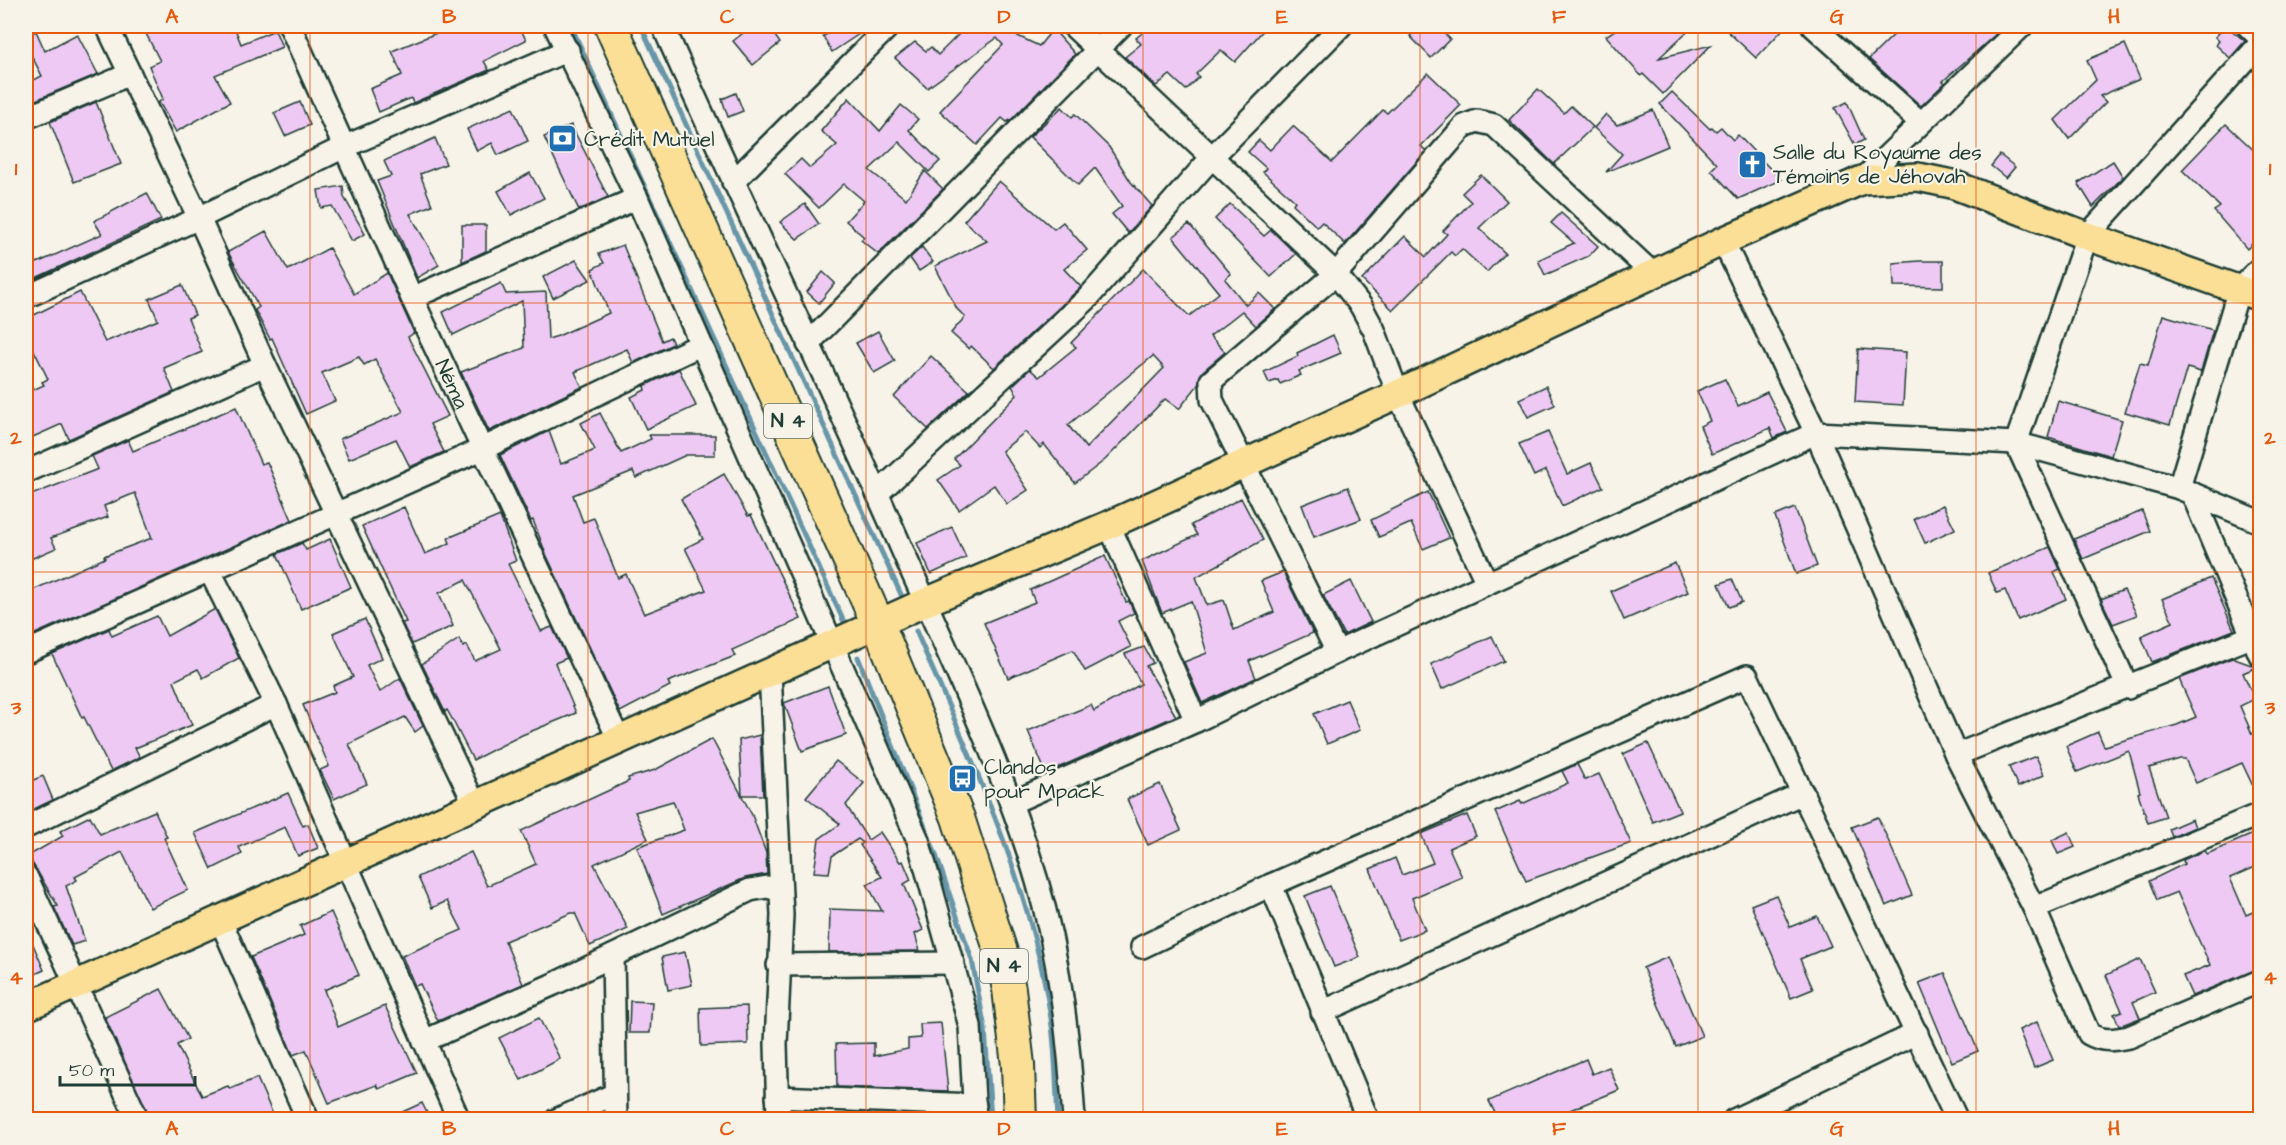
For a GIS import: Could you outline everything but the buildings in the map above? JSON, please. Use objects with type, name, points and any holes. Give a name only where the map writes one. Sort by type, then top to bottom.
[{"type":"highway","name":"N 4","points":[[611,26],[878,624],[958,818],[1001,952],[1015,1033],[1020,1119]]},
{"type":"main road","points":[[26,1006],[926,602],[1109,525],[1398,394],[1723,241],[1862,180],[1918,177],[1952,184],[2087,236],[2250,293]]},
{"type":"street","points":[[107,26],[199,218],[265,365],[338,512],[475,805]]},
{"type":"street","name":"Néma","points":[[290,26],[412,298],[619,740]]},
{"type":"street","points":[[555,26],[637,198],[918,840],[970,1026],[975,1112],[777,1097]]},
{"type":"street","points":[[663,26],[878,494],[1011,803],[1038,882],[1054,949],[1069,1040],[1074,1119]]},
{"type":"street","points":[[733,182],[889,26]]},
{"type":"street","points":[[1073,26],[1336,274],[1361,306],[1374,330],[1398,394],[1487,583]]},
{"type":"street","points":[[808,345],[1121,26]]},
{"type":"street","points":[[878,494],[1086,300],[1213,156],[1341,26]]},
{"type":"street","points":[[2248,26],[2260,38]]},
{"type":"street","points":[[1818,27],[1920,122]]},
{"type":"street","points":[[1862,180],[2011,29]]},
{"type":"street","points":[[2128,688],[2016,443],[2087,236],[2260,44]]},
{"type":"street","points":[[26,297],[199,218],[344,147],[568,50]]},
{"type":"street","points":[[26,118],[130,74]]},
{"type":"street","points":[[1337,652],[1212,400],[1212,381],[1336,274],[1464,126],[1478,121],[1494,125],[1507,136],[1653,274]]},
{"type":"street","points":[[412,298],[637,198]]},
{"type":"street","points":[[1723,241],[1816,433],[1956,755],[2034,908],[2089,1034],[2099,1040],[2112,1041],[2129,1037],[2260,981]]},
{"type":"street","points":[[1956,755],[2128,688],[2258,642],[2185,491],[2260,268]]},
{"type":"street","points":[[26,652],[482,449],[700,345]]},
{"type":"street","points":[[26,472],[265,365]]},
{"type":"street","points":[[1011,803],[1196,721],[1337,652],[1816,433],[2016,443],[2185,491],[2260,522]]},
{"type":"street","points":[[1109,525],[1196,721]]},
{"type":"street","points":[[210,571],[276,704],[459,1119]]},
{"type":"street","points":[[770,672],[782,915],[778,965],[778,1119]]},
{"type":"street","points":[[1142,947],[1271,885],[1747,676],[1957,1119]]},
{"type":"street","points":[[26,827],[276,704]]},
{"type":"street","points":[[1322,1012],[1803,793]]},
{"type":"street","points":[[2034,908],[2260,814]]},
{"type":"street","points":[[26,876],[138,1119]]},
{"type":"street","points":[[1271,885],[1368,1119]]},
{"type":"street","points":[[424,1041],[613,956],[750,890],[767,887],[780,890]]},
{"type":"street","points":[[220,920],[308,1119]]},
{"type":"street","points":[[613,956],[616,1119]]},
{"type":"street","points":[[778,965],[953,963]]},
{"type":"street","points":[[1734,1119],[1917,1033]]},
{"type":"street","points":[[556,1119],[615,1094]]},
{"type":"waterway","points":[[571,26],[844,622]]},
{"type":"waterway","points":[[641,26],[904,601]]},
{"type":"waterway","points":[[916,631],[996,821],[1029,918],[1042,968],[1051,1019],[1058,1120]]},
{"type":"waterway","points":[[858,657],[936,855],[972,960],[985,1029],[991,1120]]},
{"type":"place","name":"Crédit Mutuel","points":[[563,139]]},
{"type":"place","name":"Salle du Royaume des Témoins de Jéhovah","points":[[1752,164]]},
{"type":"place","name":"Clandos pour Mpack","points":[[963,779]]}]
